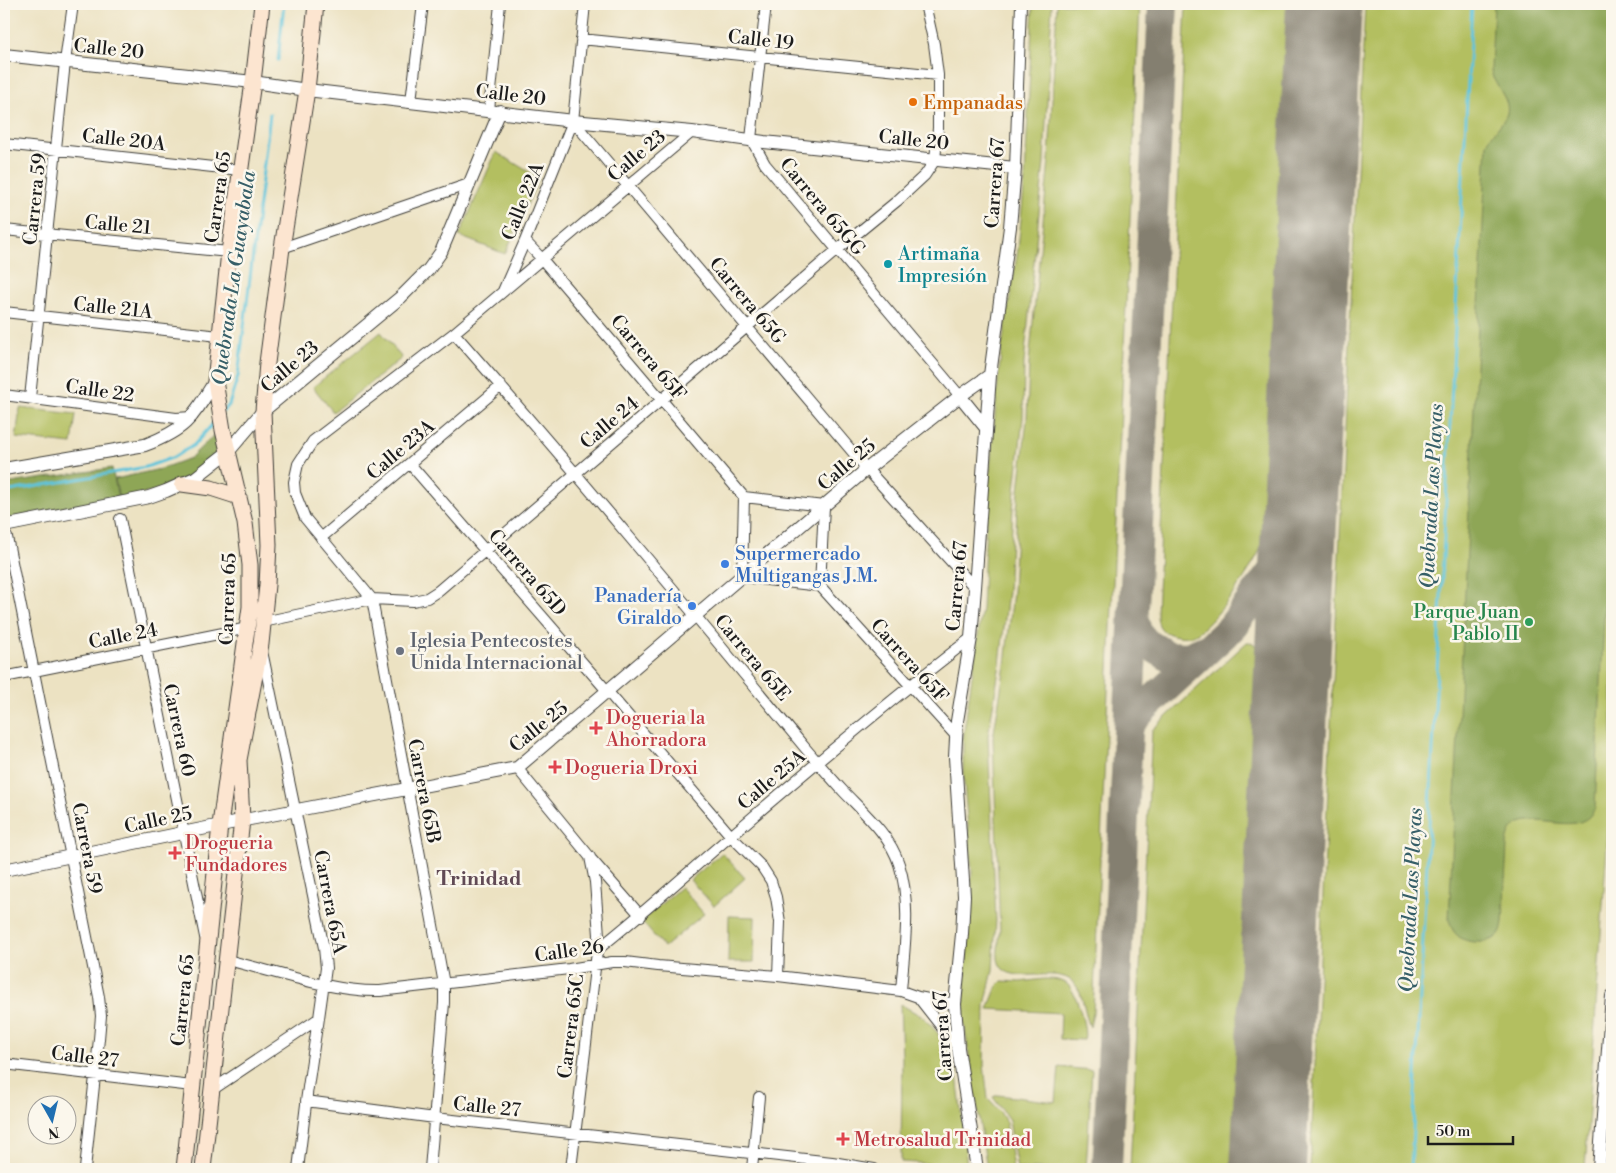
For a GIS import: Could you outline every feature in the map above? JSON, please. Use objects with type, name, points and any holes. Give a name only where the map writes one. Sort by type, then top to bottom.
[{"type":"main road","name":"Carrera 65","points":[[184,1169],[220,825],[248,628],[251,589],[245,523],[223,430],[215,381],[229,252],[262,4]]},
{"type":"main road","name":"Carrera 65","points":[[203,1169],[242,820],[239,760],[261,644],[267,585],[269,545],[263,411],[282,248],[307,90],[316,4]]},
{"type":"main road","points":[[182,484],[211,488],[239,498]]},
{"type":"street","name":"Carrera 59","points":[[30,398],[65,62],[73,4]]},
{"type":"street","points":[[411,102],[423,4]]},
{"type":"street","points":[[495,111],[500,4]]},
{"type":"street","points":[[573,121],[585,4]]},
{"type":"street","points":[[751,139],[766,4]]},
{"type":"street","points":[[925,4],[934,44],[938,75],[938,128],[935,160]]},
{"type":"street","name":"Carrera 67","points":[[977,1169],[958,1048],[954,1004],[962,934],[964,896],[956,736],[975,588],[990,375],[1010,227],[1015,168],[1021,4]]},
{"type":"street","name":"Calle 19","points":[[581,39],[938,75]]},
{"type":"street","name":"Calle 20","points":[[4,55],[253,82],[573,121],[692,132],[1015,168]]},
{"type":"street","name":"Calle 23","points":[[5,532],[149,496],[182,484],[205,471],[228,452],[263,411],[400,297],[429,269],[441,252],[469,184],[495,111]]},
{"type":"street","name":"Carrera 65G","points":[[573,121],[868,469],[975,588]]},
{"type":"street","name":"Calle 22A","points":[[501,294],[525,241],[573,121]]},
{"type":"street","name":"Calle 23","points":[[321,538],[305,518],[299,504],[294,482],[298,464],[313,441],[454,333],[692,132]]},
{"type":"street","name":"Carrera 65GG","points":[[751,139],[764,164],[960,396]]},
{"type":"street","name":"Calle 20A","points":[[4,144],[240,170]]},
{"type":"street","name":"Calle 24","points":[[263,622],[372,599],[413,601],[427,598],[438,591],[837,250],[897,202],[925,175],[935,160]]},
{"type":"street","points":[[282,248],[469,184]]},
{"type":"street","name":"Calle 21","points":[[4,230],[48,236],[229,252]]},
{"type":"street","name":"Carrera 65F","points":[[525,241],[744,497]]},
{"type":"street","name":"Calle 21A","points":[[4,312],[219,336]]},
{"type":"street","name":"Carrera 65E","points":[[454,333],[696,615],[817,762],[877,827],[890,846],[899,862],[905,892],[906,925],[901,991]]},
{"type":"street","name":"Calle 25","points":[[4,870],[242,820],[517,768],[868,469],[960,396],[990,375]]},
{"type":"street","points":[[4,469],[145,444],[165,437],[192,417],[215,381]]},
{"type":"street","name":"Calle 23A","points":[[321,538],[501,386]]},
{"type":"street","name":"Calle 22","points":[[4,395],[176,418],[192,417]]},
{"type":"street","points":[[960,396],[986,428]]},
{"type":"street","name":"Carrera 65D","points":[[410,464],[731,836],[762,867],[773,889],[780,922],[778,976]]},
{"type":"street","points":[[744,497],[824,506],[820,586],[742,577],[744,497]]},
{"type":"street","name":"Carrera 60","points":[[120,519],[207,948]]},
{"type":"street","name":"Carrera 59","points":[[5,532],[72,856],[101,1008],[86,1169]]},
{"type":"street","points":[[321,538],[372,599]]},
{"type":"street","name":"Carrera 65F","points":[[820,586],[956,736]]},
{"type":"street","name":"Carrera 65B","points":[[372,599],[406,789],[444,984],[430,1169]]},
{"type":"street","name":"Calle 24","points":[[4,677],[248,628]]},
{"type":"street","name":"Calle 25A","points":[[597,950],[641,916],[817,762],[970,638]]},
{"type":"street","name":"Carrera 65A","points":[[261,644],[324,948],[326,968],[298,1169]]},
{"type":"street","name":"Carrera 65C","points":[[517,768],[590,858],[641,916]]},
{"type":"street","name":"Carrera 65C","points":[[571,1169],[599,923],[598,899],[590,858]]},
{"type":"street","name":"Calle 26","points":[[227,960],[363,992],[625,962],[778,976],[901,991],[918,997],[954,1004]]},
{"type":"street","points":[[1599,1169],[1612,996]]},
{"type":"street","points":[[918,997],[958,1048]]},
{"type":"street","points":[[212,1090],[318,1019]]},
{"type":"street","name":"Calle 27","points":[[4,1064],[192,1086]]},
{"type":"street","points":[[752,1169],[759,1097]]},
{"type":"street","name":"Calle 27","points":[[306,1101],[435,1118],[832,1162],[874,1169]]},
{"type":"green space","points":[[1033,4],[1052,4],[1044,162],[1024,363],[1023,418],[1013,509],[1008,591],[1000,664],[988,736],[996,920],[993,970],[985,1005],[984,1065],[988,1099],[1006,1122],[1013,1169],[987,1169],[963,1017],[972,872],[963,772],[963,738],[982,608],[987,503],[998,381],[1018,249],[1025,179]]},
{"type":"green space","points":[[1057,4],[1140,4],[1093,1013],[1090,1027],[1080,993],[1074,983],[1066,977],[1009,973],[1002,968],[998,959],[1000,932],[993,738],[1005,665],[1013,592],[1017,509],[1027,419],[1029,363],[1049,160]]},
{"type":"green space","points":[[1186,4],[1288,4],[1263,542],[1235,591],[1206,626],[1191,636],[1167,633],[1158,624],[1157,614]]},
{"type":"green space","points":[[1365,4],[1612,4],[1612,772],[1585,1169],[1310,1169]]},
{"type":"green space","name":"Parque Juan Pablo II","points":[[1494,4],[1612,4],[1612,450],[1595,808],[1587,819],[1575,823],[1533,821],[1521,823],[1512,830],[1507,844],[1501,930],[1494,939],[1475,942],[1464,940],[1456,934],[1449,919],[1487,143],[1504,120],[1507,110],[1505,99],[1495,82],[1491,70]]},
{"type":"green space","points":[[496,152],[539,178],[505,254],[459,236]]},
{"type":"green space","points":[[381,332],[402,358],[333,412],[313,387]]},
{"type":"green space","points":[[20,408],[76,414],[72,444],[16,438]]},
{"type":"green space","points":[[214,435],[223,454],[192,476],[153,492],[119,498],[115,479],[160,469],[190,458]]},
{"type":"green space","points":[[112,468],[118,498],[4,519],[4,484]]},
{"type":"green space","points":[[1247,642],[1254,644],[1258,652],[1236,1169],[1130,1169],[1152,730]]},
{"type":"green space","points":[[722,853],[745,878],[714,906],[690,880]]},
{"type":"green space","points":[[681,887],[704,914],[664,947],[641,921]]},
{"type":"green space","points":[[729,916],[755,917],[754,962],[728,962]]},
{"type":"green space","points":[[1044,979],[1062,981],[1067,984],[1074,994],[1083,1020],[1084,1040],[1060,1039],[1061,1013],[988,1009],[997,986],[1002,981],[1020,982]]},
{"type":"green space","points":[[900,1004],[923,1017],[937,1032],[957,1074],[967,1166],[901,1162],[902,1058]]},
{"type":"green space","points":[[1059,1067],[1092,1070],[1086,1169],[1017,1169],[1009,1120],[993,1097],[998,1095],[1056,1102]]},
{"type":"waterway","name":"Quebrada La Guayabala","points":[[278,60],[284,4]]},
{"type":"waterway","name":"Quebrada Las Playas","points":[[1411,1169],[1472,4]]},
{"type":"waterway","name":"Quebrada La Guayabala","points":[[224,411],[229,405],[238,376],[270,114]]},
{"type":"waterway","name":"Quebrada La Guayabala","points":[[4,492],[146,467],[174,457],[194,445],[217,419]]},
{"type":"taxiway","points":[[1107,1169],[1163,4]]},
{"type":"taxiway","points":[[1128,729],[1132,721],[1144,708],[1231,628],[1299,535]]},
{"type":"taxiway","points":[[1134,620],[1137,632],[1146,643],[1168,656],[1188,657],[1209,648]]},
{"type":"runway","points":[[1268,1169],[1324,4]]},
{"type":"place","name":"Empanadas","points":[[913,102]]},
{"type":"place","name":"Artimaña Impresión","points":[[888,264]]},
{"type":"place","name":"Supermercado Multigangas J.M.","points":[[725,564]]},
{"type":"place","name":"Panadería Giraldo","points":[[692,606]]},
{"type":"place","name":"Parque Juan Pablo II","points":[[1529,622]]},
{"type":"place","name":"Iglesia Pentecostes Unida Internacional","points":[[400,651]]},
{"type":"place","name":"Dogueria la Ahorradora","points":[[596,728]]},
{"type":"place","name":"Dogueria Droxi","points":[[555,767]]},
{"type":"place","name":"Drogueria Fundadores","points":[[175,853]]},
{"type":"place","name":"Metrosalud Trinidad","points":[[843,1139]]},
{"type":"district","name":"Trinidad","points":[[479,878]]}]
